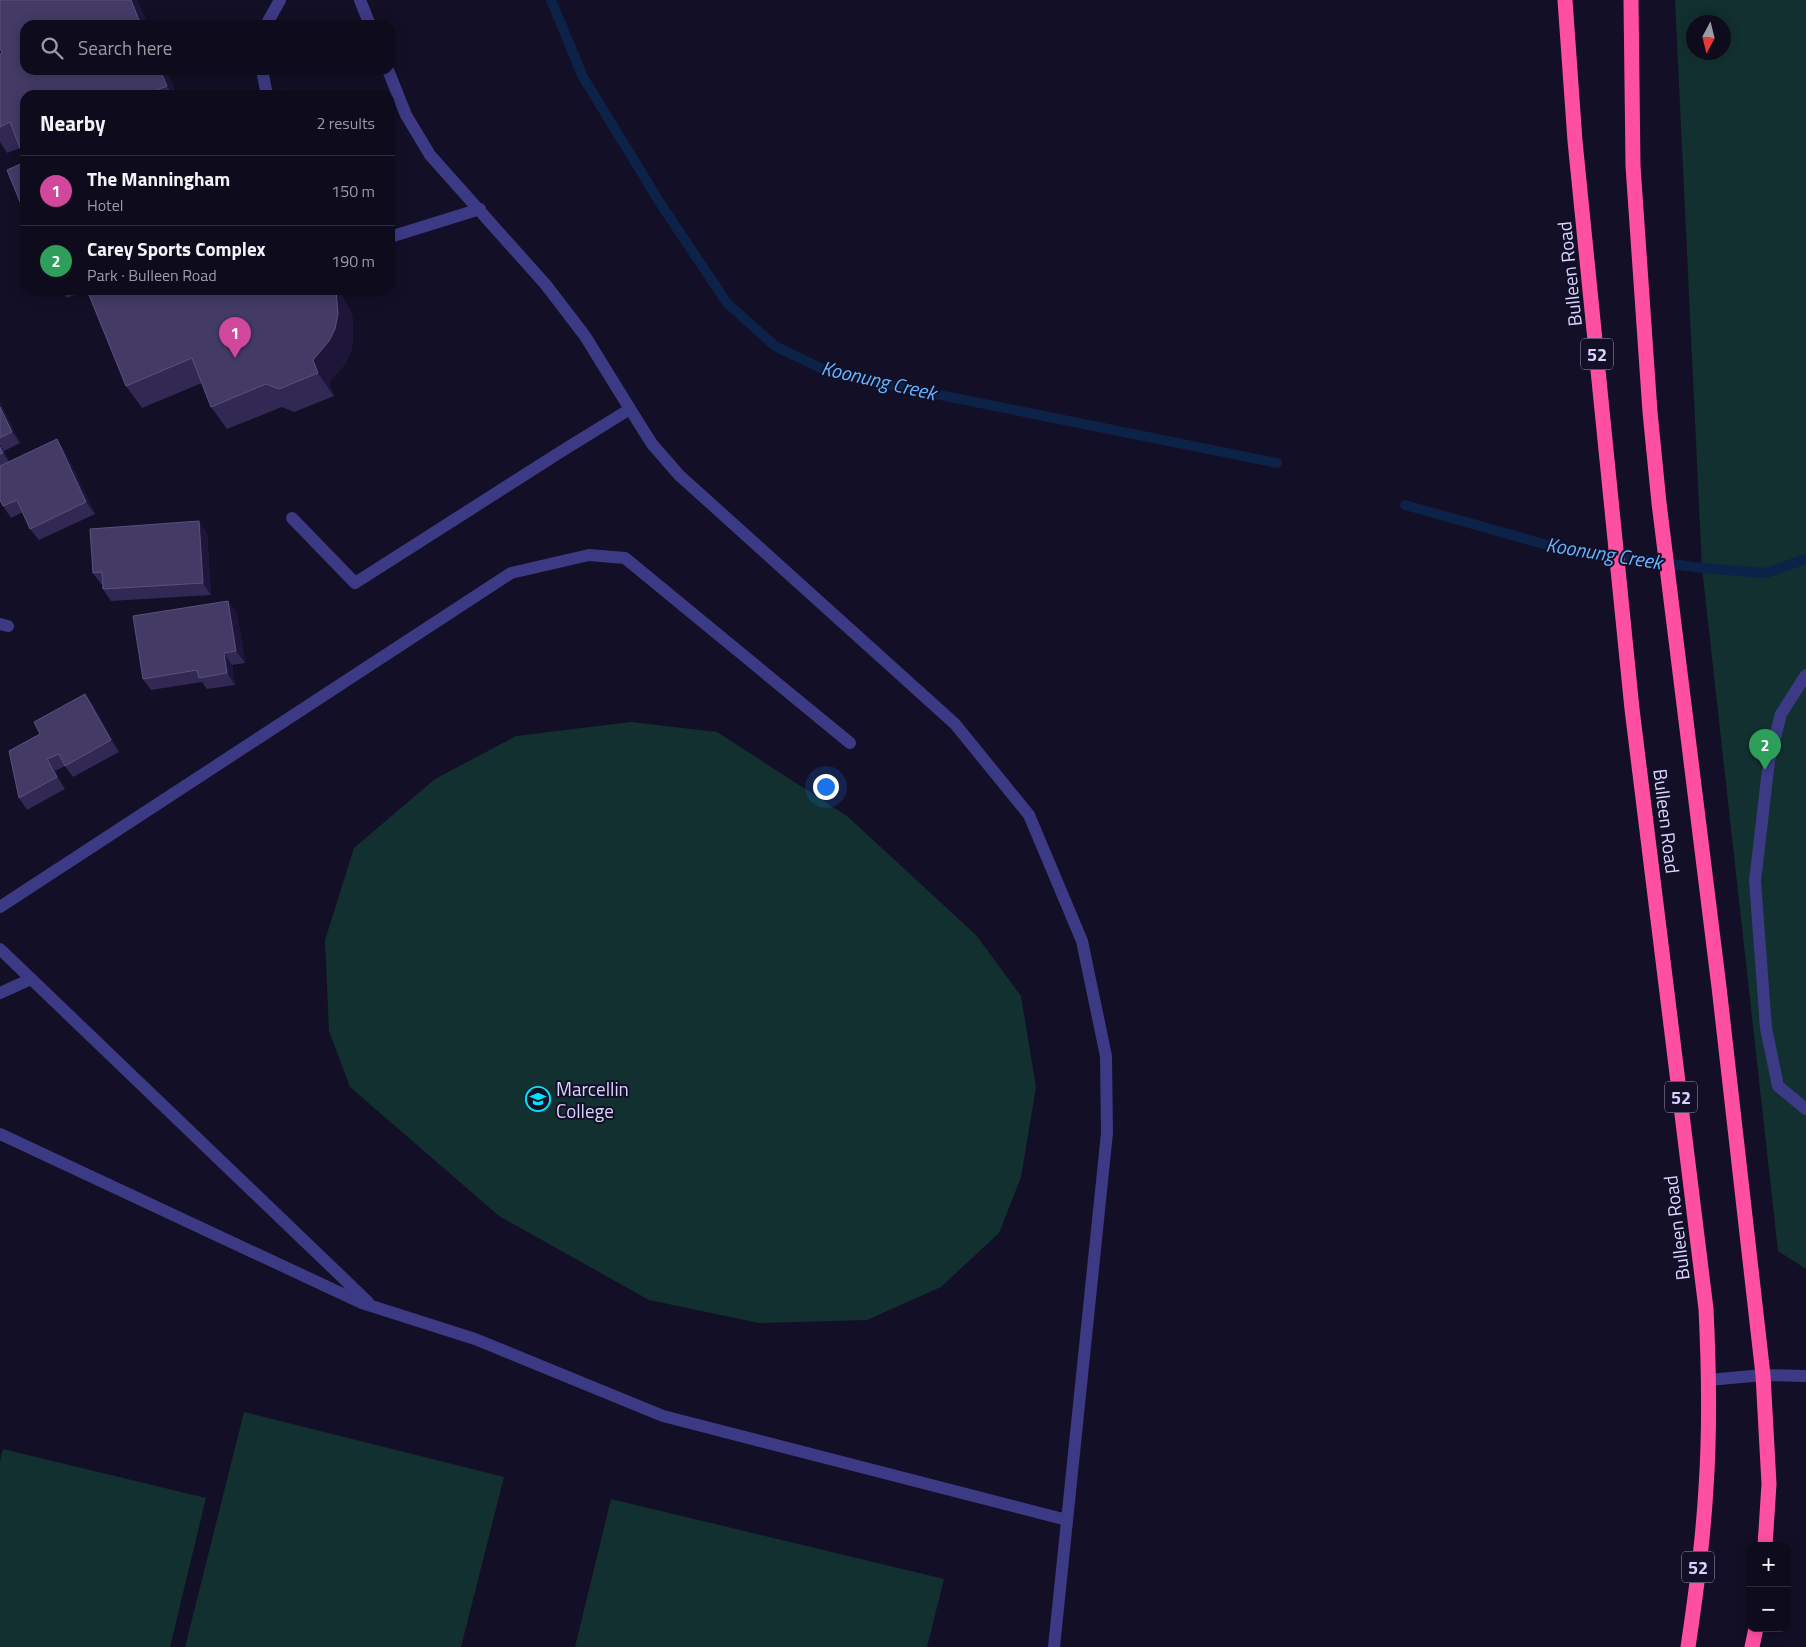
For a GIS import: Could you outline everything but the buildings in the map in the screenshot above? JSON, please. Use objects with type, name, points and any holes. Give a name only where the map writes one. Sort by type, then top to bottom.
[{"type":"highway","name":"Bulleen Road","points":[[1565,0],[1575,141],[1614,513],[1632,709],[1705,1299],[1709,1380],[1706,1488],[1695,1600],[1688,1647]]},
{"type":"highway","name":"Bulleen Road","points":[[1630,0],[1633,166],[1641,298],[1659,503],[1718,977],[1764,1375],[1769,1484],[1765,1542]]},
{"type":"highway","points":[[1752,1647],[1755,1632]]},
{"type":"lane","points":[[269,20],[280,0]]},
{"type":"lane","points":[[360,0],[368,20]]},
{"type":"lane","points":[[263,75],[265,90]]},
{"type":"lane","points":[[390,75],[406,115],[430,154],[546,285],[585,336],[652,444],[679,475],[955,724],[1030,815],[1082,941],[1106,1056],[1107,1133],[1054,1647]]},
{"type":"lane","points":[[395,235],[480,209]]},
{"type":"lane","points":[[292,518],[355,583],[630,409]]},
{"type":"lane","points":[[0,906],[511,573],[589,555],[625,558],[850,743]]},
{"type":"lane","points":[[1806,675],[1781,714],[1769,761],[1756,881],[1766,1028],[1778,1086],[1806,1109]]},
{"type":"lane","points":[[0,949],[372,1306]]},
{"type":"lane","points":[[0,993],[31,979]]},
{"type":"lane","points":[[0,1134],[362,1303],[474,1339],[662,1416],[1067,1520]]},
{"type":"lane","points":[[1709,1380],[1764,1375],[1806,1376]]},
{"type":"green space","points":[[1675,0],[1806,0],[1806,1269],[1778,1251],[1702,568]]},
{"type":"green space","points":[[631,722],[717,732],[847,816],[976,935],[1021,996],[1036,1087],[1021,1177],[999,1233],[941,1287],[867,1320],[759,1323],[649,1300],[499,1216],[350,1087],[329,1031],[325,940],[354,848],[435,779],[516,736]]},
{"type":"green space","points":[[244,1412],[504,1477],[461,1647],[185,1647]]},
{"type":"green space","points":[[3,1449],[206,1498],[170,1647],[0,1647],[0,1461]]},
{"type":"green space","points":[[611,1499],[944,1579],[927,1647],[575,1647]]},
{"type":"waterway","name":"Koonung Creek","points":[[551,0],[583,77],[662,206],[727,303],[775,346],[831,373],[1277,463]]},
{"type":"waterway","name":"Koonung Creek","points":[[1405,505],[1565,550],[1702,568],[1766,573],[1806,559]]},
{"type":"place","name":"The Manningham","points":[[235,358]]},
{"type":"place","name":"Carey Sports Complex","points":[[1765,770]]},
{"type":"place","name":"Marcellin College","points":[[538,1099]]}]
